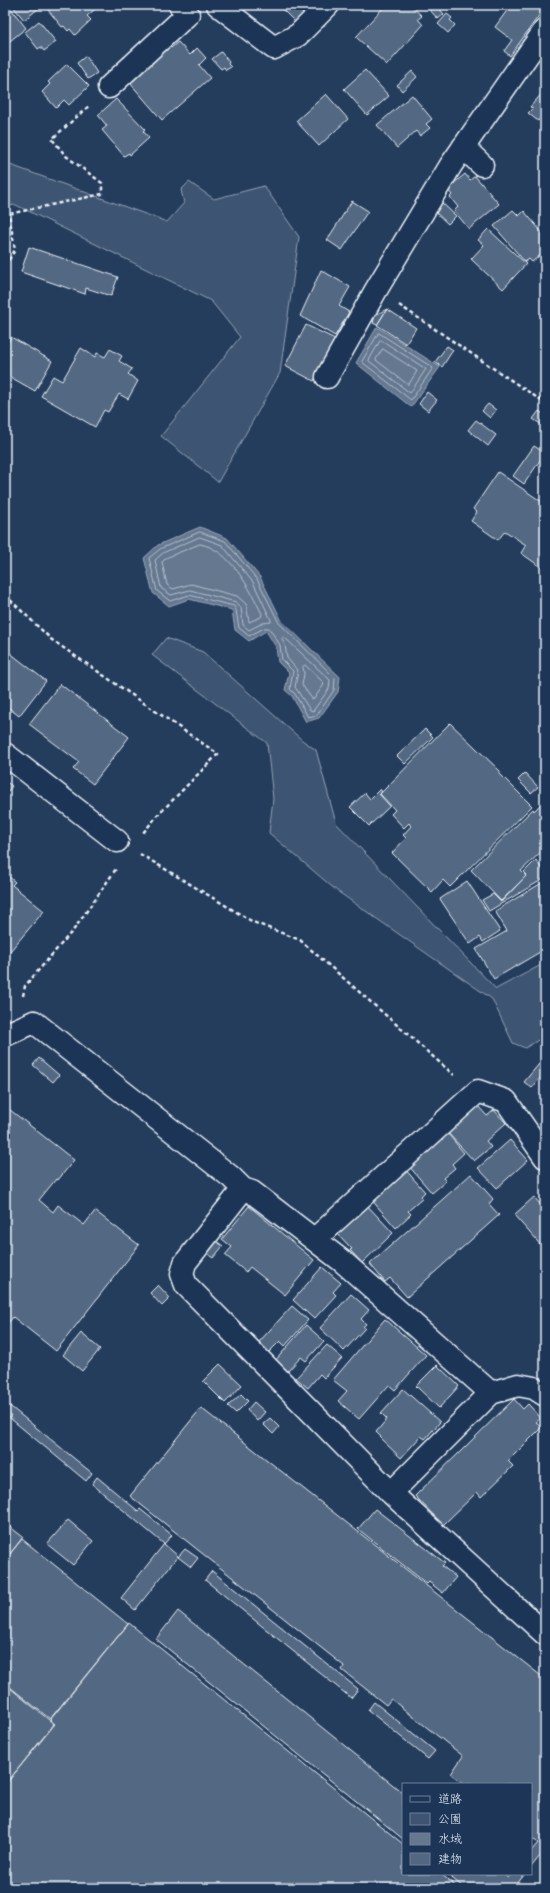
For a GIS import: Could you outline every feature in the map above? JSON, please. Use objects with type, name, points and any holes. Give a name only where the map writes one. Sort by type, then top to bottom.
[{"type":"street","points":[[218,5],[274,48],[298,35],[328,5]]},
{"type":"street","points":[[109,87],[190,8]]},
{"type":"street","points":[[327,377],[376,290],[463,146],[545,30]]},
{"type":"street","points":[[463,146],[482,165]]},
{"type":"street","points":[[5,754],[117,841]]},
{"type":"street","points":[[13,1030],[34,1022],[225,1173],[243,1189],[252,1192],[315,1239],[342,1261],[491,1393]]},
{"type":"street","points":[[315,1239],[478,1091],[506,1101],[545,1156]]},
{"type":"street","points":[[243,1189],[185,1263],[182,1274],[186,1285],[391,1493],[545,1634]]},
{"type":"street","points":[[391,1493],[491,1393],[518,1385],[534,1388],[545,1395]]},
{"type":"path","points":[[5,215],[102,194],[102,183],[66,156],[52,140],[109,87]]},
{"type":"path","points":[[5,266],[15,250],[9,214]]},
{"type":"path","points":[[376,290],[545,403]]},
{"type":"path","points":[[5,596],[52,640],[218,754],[157,816],[139,839]]},
{"type":"path","points":[[136,852],[253,922],[300,940],[475,1094]]},
{"type":"path","points":[[13,1030],[18,1017],[25,986],[75,928],[119,864]]},
{"type":"green space","points":[[5,163],[167,222],[184,203],[181,190],[189,182],[214,199],[264,186],[299,237],[280,373],[218,482],[161,436],[240,337],[211,301],[16,205],[5,206]]},
{"type":"green space","points":[[166,638],[203,652],[302,740],[316,750],[336,823],[496,989],[545,963],[545,1036],[525,1048],[513,1043],[492,999],[337,891],[269,833],[273,799],[267,743],[152,655]]},
{"type":"water","points":[[377,327],[440,367],[411,407],[356,363]]},
{"type":"water","points":[[200,527],[227,538],[260,577],[282,621],[340,677],[338,692],[319,718],[306,722],[292,696],[285,690],[289,673],[278,662],[276,647],[266,631],[249,641],[235,630],[232,610],[189,599],[169,606],[153,593],[144,558],[158,545]]},
{"type":"building","points":[[5,5],[8,5],[26,28],[5,45]]},
{"type":"building","points":[[12,5],[43,5],[24,20]]},
{"type":"building","points":[[44,5],[100,5],[87,16],[91,20],[75,35],[70,29],[68,31],[64,26],[62,27]]},
{"type":"building","points":[[284,5],[305,5],[310,10],[297,24],[281,8]]},
{"type":"building","points":[[380,5],[410,5],[422,16],[418,19],[423,25],[387,65],[356,37],[382,9]]},
{"type":"building","points":[[429,5],[436,5],[444,14],[438,19],[427,7]]},
{"type":"building","points":[[511,5],[541,5],[545,7],[510,56],[504,51],[512,40],[495,27]]},
{"type":"building","points":[[447,14],[452,18],[450,20],[455,25],[448,33],[438,24]]},
{"type":"building","points":[[39,21],[56,42],[44,51],[41,47],[38,49],[25,32]]},
{"type":"building","points":[[178,42],[190,55],[197,48],[206,58],[199,65],[210,78],[162,120],[130,83],[132,81],[131,79],[169,45],[171,48]]},
{"type":"building","points":[[221,52],[231,67],[226,70],[224,67],[221,69],[212,59]]},
{"type":"building","points":[[86,56],[97,73],[88,79],[77,63]]},
{"type":"building","points":[[67,64],[89,86],[69,105],[64,100],[56,108],[42,92],[50,84],[48,82]]},
{"type":"building","points":[[365,70],[389,96],[367,115],[344,89]]},
{"type":"building","points":[[412,71],[417,77],[402,91],[397,85]]},
{"type":"building","points":[[545,90],[545,119],[542,116],[538,121],[528,113],[533,108],[530,107]]},
{"type":"building","points":[[326,94],[348,119],[319,146],[296,121]]},
{"type":"building","points":[[412,95],[432,119],[426,124],[430,128],[420,136],[416,131],[397,148],[377,125]]},
{"type":"building","points":[[116,99],[145,129],[143,131],[149,138],[130,155],[129,153],[124,156],[102,130],[107,126],[98,115]]},
{"type":"building","points":[[465,174],[470,180],[475,176],[499,204],[469,229],[454,211],[458,207],[450,197],[452,195],[447,189]]},
{"type":"building","points":[[352,201],[368,211],[342,250],[327,240]]},
{"type":"building","points":[[440,201],[456,216],[448,224],[432,209]]},
{"type":"building","points":[[513,210],[519,216],[524,211],[545,236],[545,251],[532,262],[529,259],[525,262],[494,226]]},
{"type":"building","points":[[488,229],[526,264],[503,289],[471,259],[484,245],[478,240]]},
{"type":"building","points":[[29,247],[118,277],[111,296],[86,288],[85,294],[21,272]]},
{"type":"building","points":[[321,270],[350,287],[339,306],[349,312],[335,336],[300,316]]},
{"type":"building","points":[[387,309],[416,328],[406,344],[377,325]]},
{"type":"building","points":[[387,309],[377,325],[373,323],[375,315]]},
{"type":"building","points":[[306,325],[335,339],[314,381],[285,366]]},
{"type":"building","points":[[11,337],[52,361],[35,391],[5,374],[5,348]]},
{"type":"building","points":[[447,346],[453,350],[442,367],[435,362]]},
{"type":"building","points":[[81,348],[95,357],[97,353],[105,357],[110,349],[122,356],[119,361],[132,369],[128,374],[138,381],[128,399],[119,394],[108,412],[104,410],[95,427],[41,396],[53,376],[62,381]]},
{"type":"building","points":[[427,392],[437,400],[428,411],[419,404]]},
{"type":"building","points":[[488,404],[496,410],[490,418],[482,411]]},
{"type":"building","points":[[539,411],[545,415],[545,427],[533,419]]},
{"type":"building","points":[[476,420],[496,435],[488,446],[468,430]]},
{"type":"building","points":[[534,446],[545,453],[524,484],[513,476]]},
{"type":"building","points":[[498,472],[545,504],[545,570],[521,553],[526,545],[505,531],[498,540],[471,521],[477,512],[473,509]]},
{"type":"building","points":[[5,649],[46,681],[19,716],[5,705]]},
{"type":"building","points":[[60,684],[129,737],[93,784],[73,769],[79,762],[29,724]]},
{"type":"building","points":[[450,723],[501,772],[499,773],[532,806],[450,887],[443,880],[432,892],[392,853],[406,838],[403,835],[411,826],[409,823],[404,828],[391,814],[395,810],[380,794]]},
{"type":"building","points":[[425,729],[433,737],[405,764],[397,756]]},
{"type":"building","points":[[525,773],[538,787],[531,793],[518,780]]},
{"type":"building","points":[[5,781],[12,786],[5,795]]},
{"type":"building","points":[[380,789],[382,792],[379,794],[390,806],[369,826],[350,807],[365,793],[370,799]]},
{"type":"building","points":[[544,801],[545,848],[521,871],[526,876],[501,901],[471,870],[533,809],[534,811]]},
{"type":"building","points":[[536,860],[545,874],[545,878],[489,911],[482,900],[493,894],[501,902],[527,875],[524,872]]},
{"type":"building","points":[[8,876],[15,882],[12,885],[44,911],[5,957],[5,879]]},
{"type":"building","points":[[467,881],[500,931],[483,942],[480,937],[470,944],[440,899]]},
{"type":"building","points":[[545,881],[545,949],[494,979],[476,949],[507,931],[495,911]]},
{"type":"building","points":[[39,1058],[59,1075],[53,1082],[33,1065]]},
{"type":"building","points":[[539,1064],[545,1068],[545,1072],[532,1088],[524,1082]]},
{"type":"building","points":[[477,1105],[487,1116],[494,1110],[506,1123],[486,1141],[491,1147],[474,1161],[447,1132]]},
{"type":"building","points":[[5,1106],[74,1160],[39,1200],[53,1212],[58,1205],[84,1225],[95,1211],[139,1245],[56,1351],[13,1317],[5,1327]]},
{"type":"building","points":[[448,1134],[464,1153],[452,1164],[455,1168],[443,1178],[446,1181],[432,1193],[408,1165],[434,1143],[436,1145]]},
{"type":"building","points":[[510,1140],[528,1160],[497,1188],[478,1168]]},
{"type":"building","points":[[404,1168],[425,1192],[421,1196],[423,1198],[408,1211],[411,1214],[396,1228],[370,1198]]},
{"type":"building","points":[[471,1174],[493,1199],[489,1204],[499,1215],[407,1297],[390,1278],[385,1282],[370,1264]]},
{"type":"building","points":[[534,1197],[540,1204],[545,1199],[545,1250],[514,1215]]},
{"type":"building","points":[[364,1202],[393,1233],[362,1263],[350,1250],[352,1249],[336,1232]]},
{"type":"building","points":[[249,1206],[314,1260],[285,1295],[250,1267],[246,1272],[225,1255],[232,1247],[222,1239]]},
{"type":"building","points":[[216,1241],[223,1246],[213,1258],[206,1252]]},
{"type":"building","points":[[322,1267],[341,1283],[333,1292],[336,1295],[314,1319],[293,1300]]},
{"type":"building","points":[[158,1285],[170,1298],[162,1306],[150,1293]]},
{"type":"building","points":[[351,1294],[369,1310],[361,1319],[366,1324],[363,1327],[365,1328],[344,1351],[320,1328]]},
{"type":"building","points":[[292,1306],[308,1320],[285,1346],[280,1341],[268,1353],[258,1343]]},
{"type":"building","points":[[385,1319],[426,1355],[395,1390],[389,1385],[359,1419],[338,1401],[347,1391],[333,1380]]},
{"type":"building","points":[[306,1325],[324,1341],[306,1361],[301,1357],[287,1372],[275,1361]]},
{"type":"building","points":[[81,1333],[100,1349],[82,1371],[63,1355]]},
{"type":"building","points":[[327,1345],[342,1358],[324,1378],[320,1374],[308,1388],[296,1378]]},
{"type":"building","points":[[220,1364],[242,1385],[225,1403],[203,1381]]},
{"type":"building","points":[[437,1365],[459,1386],[439,1408],[416,1386]]},
{"type":"building","points":[[403,1389],[440,1422],[425,1439],[421,1436],[401,1458],[381,1439],[382,1438],[376,1432],[387,1419],[381,1413]]},
{"type":"building","points":[[241,1394],[248,1401],[236,1413],[228,1406]]},
{"type":"building","points":[[5,1397],[8,1400],[6,1403],[92,1473],[86,1481],[5,1414]]},
{"type":"building","points":[[514,1399],[523,1409],[528,1404],[541,1418],[536,1422],[542,1427],[508,1461],[513,1466],[481,1497],[477,1492],[443,1525],[415,1496]]},
{"type":"building","points":[[254,1402],[265,1412],[257,1421],[247,1410]]},
{"type":"building","points":[[201,1408],[545,1679],[545,1850],[532,1866],[532,1850],[538,1843],[532,1838],[532,1783],[463,1783],[451,1774],[463,1756],[391,1699],[386,1705],[342,1670],[344,1666],[130,1496]]},
{"type":"building","points":[[270,1418],[279,1427],[273,1434],[263,1424]]},
{"type":"building","points":[[97,1477],[138,1511],[140,1509],[172,1535],[164,1544],[92,1484]]},
{"type":"building","points":[[375,1509],[445,1563],[442,1566],[456,1577],[443,1593],[429,1582],[427,1584],[358,1529]]},
{"type":"building","points":[[68,1520],[93,1541],[73,1565],[47,1544]]},
{"type":"building","points":[[5,1523],[23,1537],[5,1560]]},
{"type":"building","points":[[22,1539],[128,1624],[50,1719],[5,1683],[5,1560]]},
{"type":"building","points":[[164,1544],[178,1556],[135,1610],[121,1598]]},
{"type":"building","points":[[185,1549],[198,1558],[191,1567],[178,1557]]},
{"type":"building","points":[[212,1571],[358,1689],[351,1698],[205,1580]]},
{"type":"building","points":[[178,1611],[402,1792],[402,1838],[156,1639]]},
{"type":"building","points":[[129,1623],[402,1843],[402,1875],[442,1875],[458,1888],[5,1888],[5,1785],[55,1724],[50,1720]]},
{"type":"building","points":[[5,1684],[54,1724],[5,1785]]},
{"type":"building","points":[[374,1702],[435,1751],[428,1759],[368,1710]]},
{"type":"building","points":[[448,1875],[504,1875],[508,1878],[510,1875],[524,1875],[516,1885],[520,1888],[464,1888]]}]
